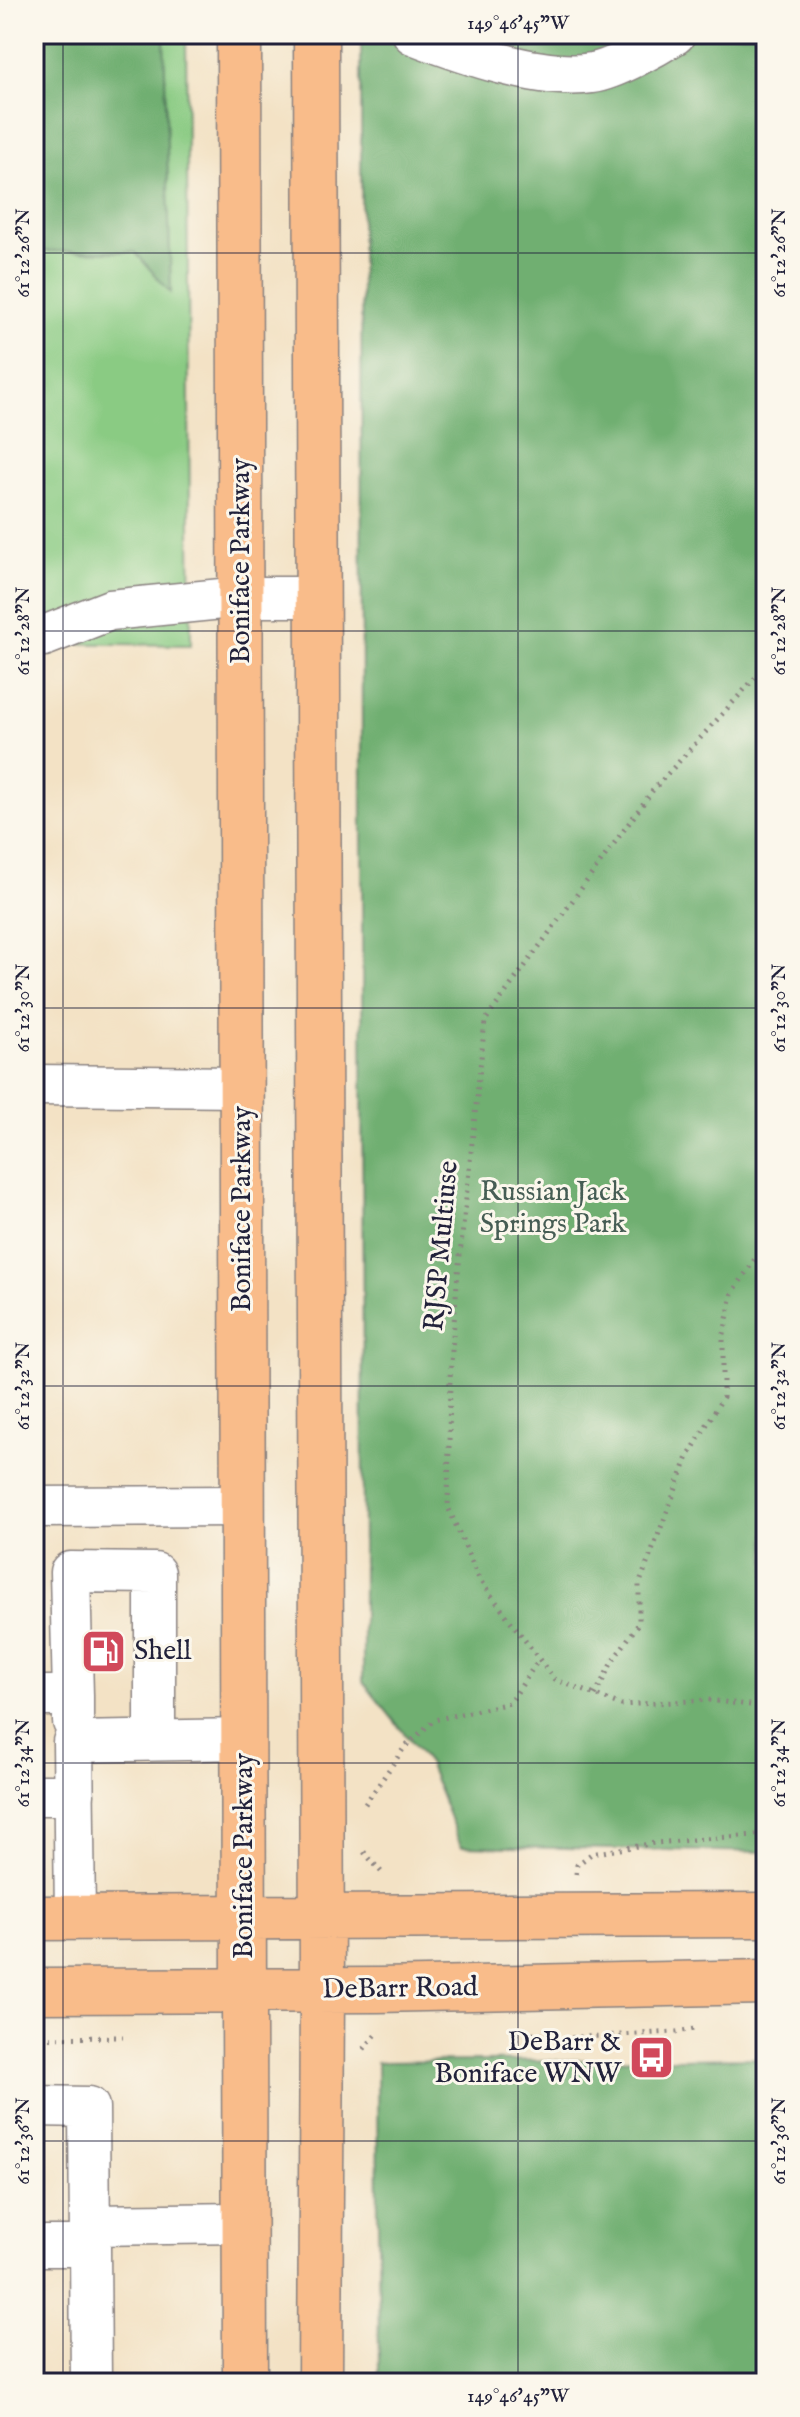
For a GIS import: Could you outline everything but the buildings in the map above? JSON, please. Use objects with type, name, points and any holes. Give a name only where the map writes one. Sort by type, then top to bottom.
[{"type":"main road","name":"Boniface Parkway","points":[[239,34],[245,2383]]},
{"type":"main road","points":[[316,34],[322,1916],[320,2383]]},
{"type":"main road","points":[[54,1918],[766,1915]]},
{"type":"main road","name":"DeBarr Road","points":[[34,1991],[322,1991],[766,1982]]},
{"type":"lane","points":[[413,34],[501,63],[556,74],[594,73],[653,48],[675,34]]},
{"type":"lane","points":[[34,636],[44,636],[110,610],[242,597],[317,597]]},
{"type":"lane","points":[[34,1085],[242,1087]]},
{"type":"lane","points":[[34,1507],[243,1506]]},
{"type":"lane","points":[[104,1572],[105,1507]]},
{"type":"lane","points":[[54,1918],[74,1795],[73,1742],[53,1696],[70,1572],[155,1573],[155,1740]]},
{"type":"lane","points":[[73,1742],[244,1739]]},
{"type":"lane","points":[[34,1795],[74,1795]]},
{"type":"lane","points":[[34,2106],[89,2107],[91,2383]]},
{"type":"lane","points":[[34,2246],[90,2235],[244,2223]]},
{"type":"path","name":"RJSP Multiuse","points":[[766,666],[653,790],[485,1021],[457,1283],[450,1377],[448,1507],[479,1579],[554,1679],[621,1705],[708,1700],[766,1707]]},
{"type":"path","points":[[595,1695],[612,1662],[639,1623],[639,1585],[688,1457],[723,1397],[723,1339],[732,1294],[766,1242]]},
{"type":"path","points":[[359,1812],[404,1748],[434,1720],[510,1703],[539,1659]]},
{"type":"path","points":[[575,1882],[577,1865],[591,1854],[655,1843],[766,1834]]},
{"type":"path","points":[[355,1843],[383,1872]]},
{"type":"green space","points":[[34,34],[186,34],[191,645],[34,643]]},
{"type":"green space","points":[[34,34],[164,34],[171,293],[135,252],[34,251]]},
{"type":"green space","name":"Russian Jack Springs Park","points":[[361,34],[766,34],[766,1852],[461,1846],[428,1763],[363,1682]]},
{"type":"green space","points":[[766,2058],[766,2383],[379,2383],[377,2062]]},
{"type":"place","name":"Shell","points":[[103,1651]]},
{"type":"place","name":"DeBarr & Boniface WNW","points":[[652,2058]]}]
